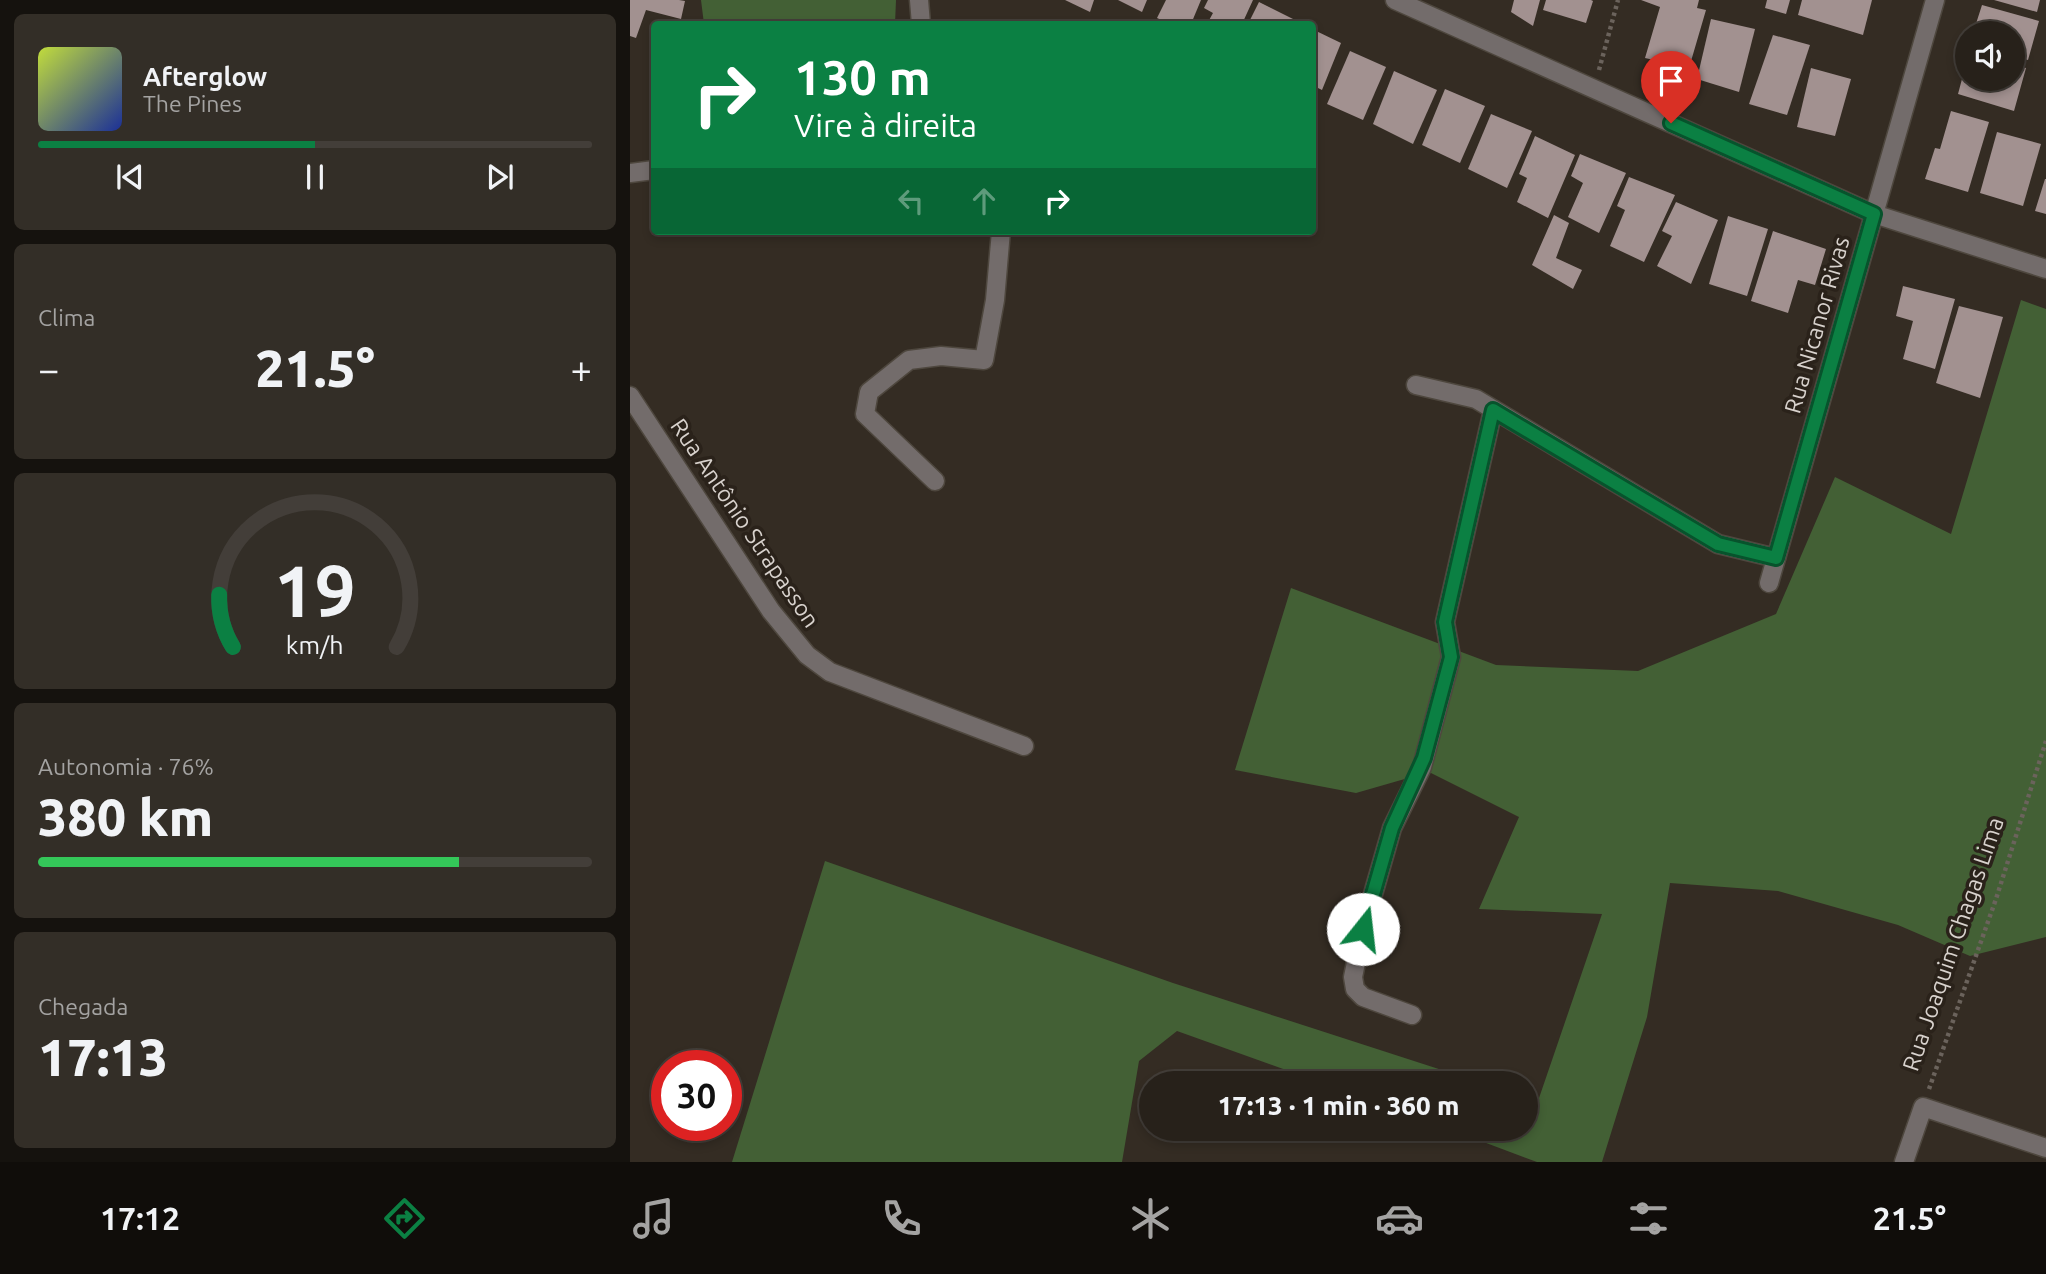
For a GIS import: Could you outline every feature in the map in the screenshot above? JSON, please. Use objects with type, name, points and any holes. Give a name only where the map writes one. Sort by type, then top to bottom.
[{"type":"street","points":[[919,0],[921,21]]},
{"type":"street","points":[[1395,0],[1874,214],[2046,269]]},
{"type":"street","name":"Rua Nicanor Rivas","points":[[1769,583],[1936,0]]},
{"type":"street","points":[[630,173],[651,170]]},
{"type":"street","points":[[935,481],[865,414],[869,392],[909,360],[941,356],[984,360],[995,300],[1001,235]]},
{"type":"street","points":[[1416,385],[1476,399],[1718,544],[1776,558]]},
{"type":"street","name":"Rua Antônio Strapasson","points":[[630,396],[771,611],[807,655],[830,672],[1024,746]]},
{"type":"street","points":[[1412,1014],[1363,997],[1355,989],[1353,978],[1363,929],[1392,828],[1422,766],[1451,657],[1445,622],[1493,410]]},
{"type":"street","points":[[1923,1107],[2046,1148]]},
{"type":"street","name":"Rua Joaquim Chagas Lima","points":[[1904,1162],[1923,1107]]},
{"type":"path","points":[[1594,89],[1618,0]]},
{"type":"path","name":"Rua Joaquim Chagas Lima","points":[[1923,1107],[1996,899],[2046,741]]},
{"type":"green space","points":[[701,0],[896,0],[895,21],[704,21]]},
{"type":"green space","points":[[2021,300],[2046,309],[2046,937],[1970,956],[1898,925],[1778,891],[1670,883],[1647,1017],[1602,1162],[1537,1162],[1481,1141],[1538,1141],[1538,1101],[1602,914],[1479,909],[1519,817],[1429,772],[1356,793],[1235,770],[1291,588],[1496,665],[1638,671],[1776,614],[1835,477],[1951,534]]},
{"type":"green space","points":[[825,861],[1173,983],[1445,1071],[1289,1071],[1177,1031],[1139,1061],[1122,1162],[732,1162],[738,1141],[742,1141],[742,1130]]},
{"type":"building","points":[[630,0],[685,1],[681,19],[646,10],[636,38],[630,36]]},
{"type":"building","points":[[1065,0],[1094,0],[1090,12]]},
{"type":"building","points":[[1118,0],[1147,0],[1142,12]]},
{"type":"building","points":[[1166,0],[1201,0],[1192,21],[1164,21],[1157,18]]},
{"type":"building","points":[[1208,0],[1253,0],[1243,21],[1209,21],[1213,13],[1204,8]]},
{"type":"building","points":[[1514,0],[1540,0],[1533,26],[1511,12]]},
{"type":"building","points":[[1546,0],[1593,1],[1586,23],[1543,10]]},
{"type":"building","points":[[1641,0],[1699,0],[1697,8],[1706,10],[1689,68],[1645,58],[1660,7]]},
{"type":"building","points":[[1767,0],[1790,0],[1786,14],[1765,8]]},
{"type":"building","points":[[1802,0],[1872,0],[1863,35],[1798,15]]},
{"type":"building","points":[[1994,0],[2040,0],[2037,12]]},
{"type":"building","points":[[1259,2],[1295,20],[1294,21],[1250,21]]},
{"type":"building","points":[[1982,5],[2039,21],[2028,60],[2025,59],[2025,21],[1977,21]]},
{"type":"building","points":[[1711,19],[1755,29],[1739,92],[1697,79]]},
{"type":"building","points":[[1316,31],[1341,43],[1322,90],[1316,87]]},
{"type":"building","points":[[1773,35],[1810,45],[1787,115],[1749,104]]},
{"type":"building","points":[[1350,51],[1386,67],[1363,120],[1327,104]]},
{"type":"building","points":[[1811,68],[1851,79],[1835,136],[1797,127]]},
{"type":"building","points":[[1394,71],[1437,90],[1413,144],[1373,124]]},
{"type":"building","points":[[1445,89],[1485,106],[1460,163],[1422,145]]},
{"type":"building","points":[[1959,91],[2020,91],[2014,111],[1958,94]]},
{"type":"building","points":[[1951,111],[1989,122],[1968,192],[1925,179],[1935,148],[1940,149]]},
{"type":"building","points":[[1491,114],[1532,131],[1507,188],[1468,169]]},
{"type":"building","points":[[1997,132],[2041,144],[2023,206],[1980,193]]},
{"type":"building","points":[[1535,136],[1575,155],[1548,218],[1517,202],[1527,178],[1519,174]]},
{"type":"building","points":[[1580,154],[1626,173],[1599,233],[1568,217],[1583,183],[1571,176]]},
{"type":"building","points":[[1629,177],[1675,195],[1644,262],[1610,246],[1625,210],[1617,206]]},
{"type":"building","points":[[2046,179],[2046,214],[2035,211]]},
{"type":"building","points":[[1676,202],[1718,220],[1691,284],[1657,266],[1672,236],[1662,231]]},
{"type":"building","points":[[1554,215],[1569,223],[1556,258],[1582,270],[1573,289],[1532,265]]},
{"type":"building","points":[[1728,216],[1768,229],[1747,296],[1709,284]]},
{"type":"building","points":[[1773,231],[1826,249],[1815,285],[1798,280],[1788,313],[1751,301]]},
{"type":"building","points":[[1903,286],[1955,299],[1935,369],[1903,359],[1913,321],[1896,316]]},
{"type":"building","points":[[1959,306],[2003,317],[1980,398],[1936,383]]},
{"type":"route","points":[[1363,929],[1392,828],[1422,766],[1451,657],[1445,622],[1493,410],[1718,544],[1776,558],[1874,214],[1671,123]]}]
